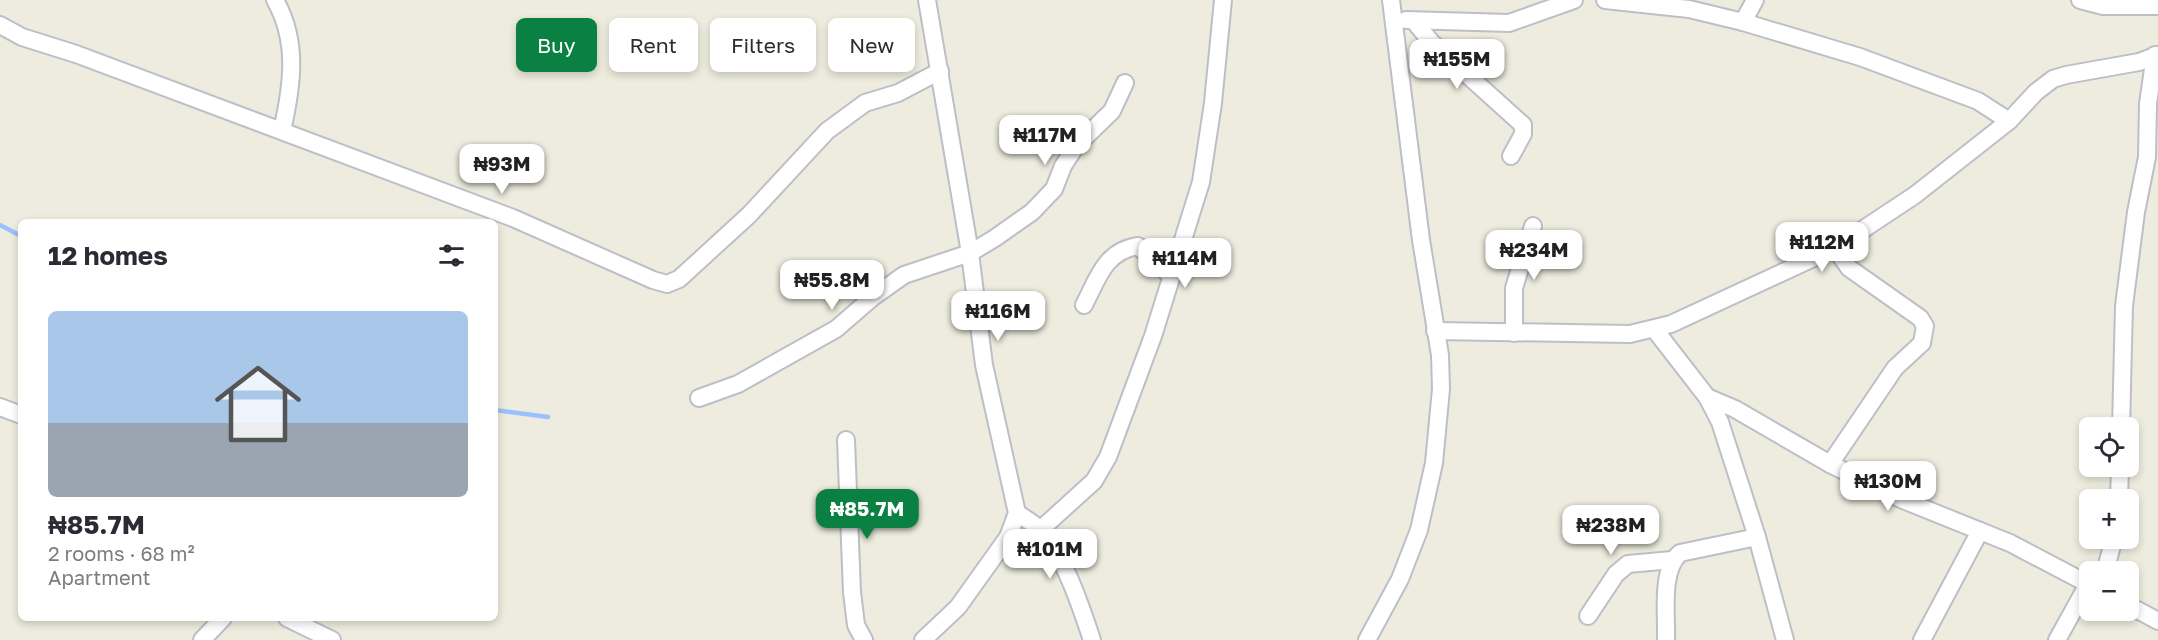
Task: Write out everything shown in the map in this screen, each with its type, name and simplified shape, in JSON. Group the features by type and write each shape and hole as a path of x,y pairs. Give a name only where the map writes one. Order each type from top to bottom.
{"street":[{"path":"276,0 289,28 291,64 290,94 282,131"},
{"path":"923,640 958,607 1008,537 1017,513 984,365 970,252 927,0"},
{"path":"1040,530 1094,481 1108,457 1153,336 1201,182 1213,103 1223,0"},
{"path":"1367,640 1400,579 1415,540 1434,463 1442,389 1440,355 1420,240 1391,0"},
{"path":"1394,20 1509,23 1574,0"},
{"path":"1605,0 1689,9 1743,22 1860,57 1978,101 2008,121"},
{"path":"1743,22 1755,0"},
{"path":"2080,0 2103,6 2158,6"},
{"path":"1414,21 1432,43 1523,125 1524,134 1511,156"},
{"path":"0,24 22,37 75,54 513,218 653,280 667,284 679,279 749,215 827,131 865,103 898,93 940,71"},
{"path":"1435,331 1630,334 1655,330 1835,248 1915,195 2008,121 2036,92 2053,79 2139,62 2157,55"},
{"path":"2121,417 2124,306 2136,212 2147,157 2148,104 2157,55"},
{"path":"699,398 738,384 836,329 873,297 904,275 970,252 1032,212 1054,189 1063,166 1076,146 1112,111 1125,82"},
{"path":"1514,333 1514,288 1533,226"},
{"path":"1084,305 1108,260 1122,248 1138,246 1171,276"},
{"path":"1830,464 1895,368 1922,343 1925,335 1925,326 1920,318 1849,268 1835,248"},
{"path":"1655,330 1707,397 1720,422 1757,537 1785,640"},
{"path":"1707,397 1735,409 1830,464 1903,500 2010,543 2079,579"},
{"path":"0,407 18,414"},
{"path":"846,441 852,592 856,625 864,640"},
{"path":"1017,513 1040,530 1076,591 1092,640"},
{"path":"1922,640 1980,531"},
{"path":"1666,640 1668,571 1672,560 1680,553 1757,537"},
{"path":"1588,616 1616,574 1628,564 1672,560"},
{"path":"2057,640 2079,602"},
{"path":"2139,611 2158,621"},
{"path":"202,640 220,621"},
{"path":"309,623 332,640"}],"waterway":[{"path":"0,225 18,234"},
{"path":"498,410 548,417"}]}
